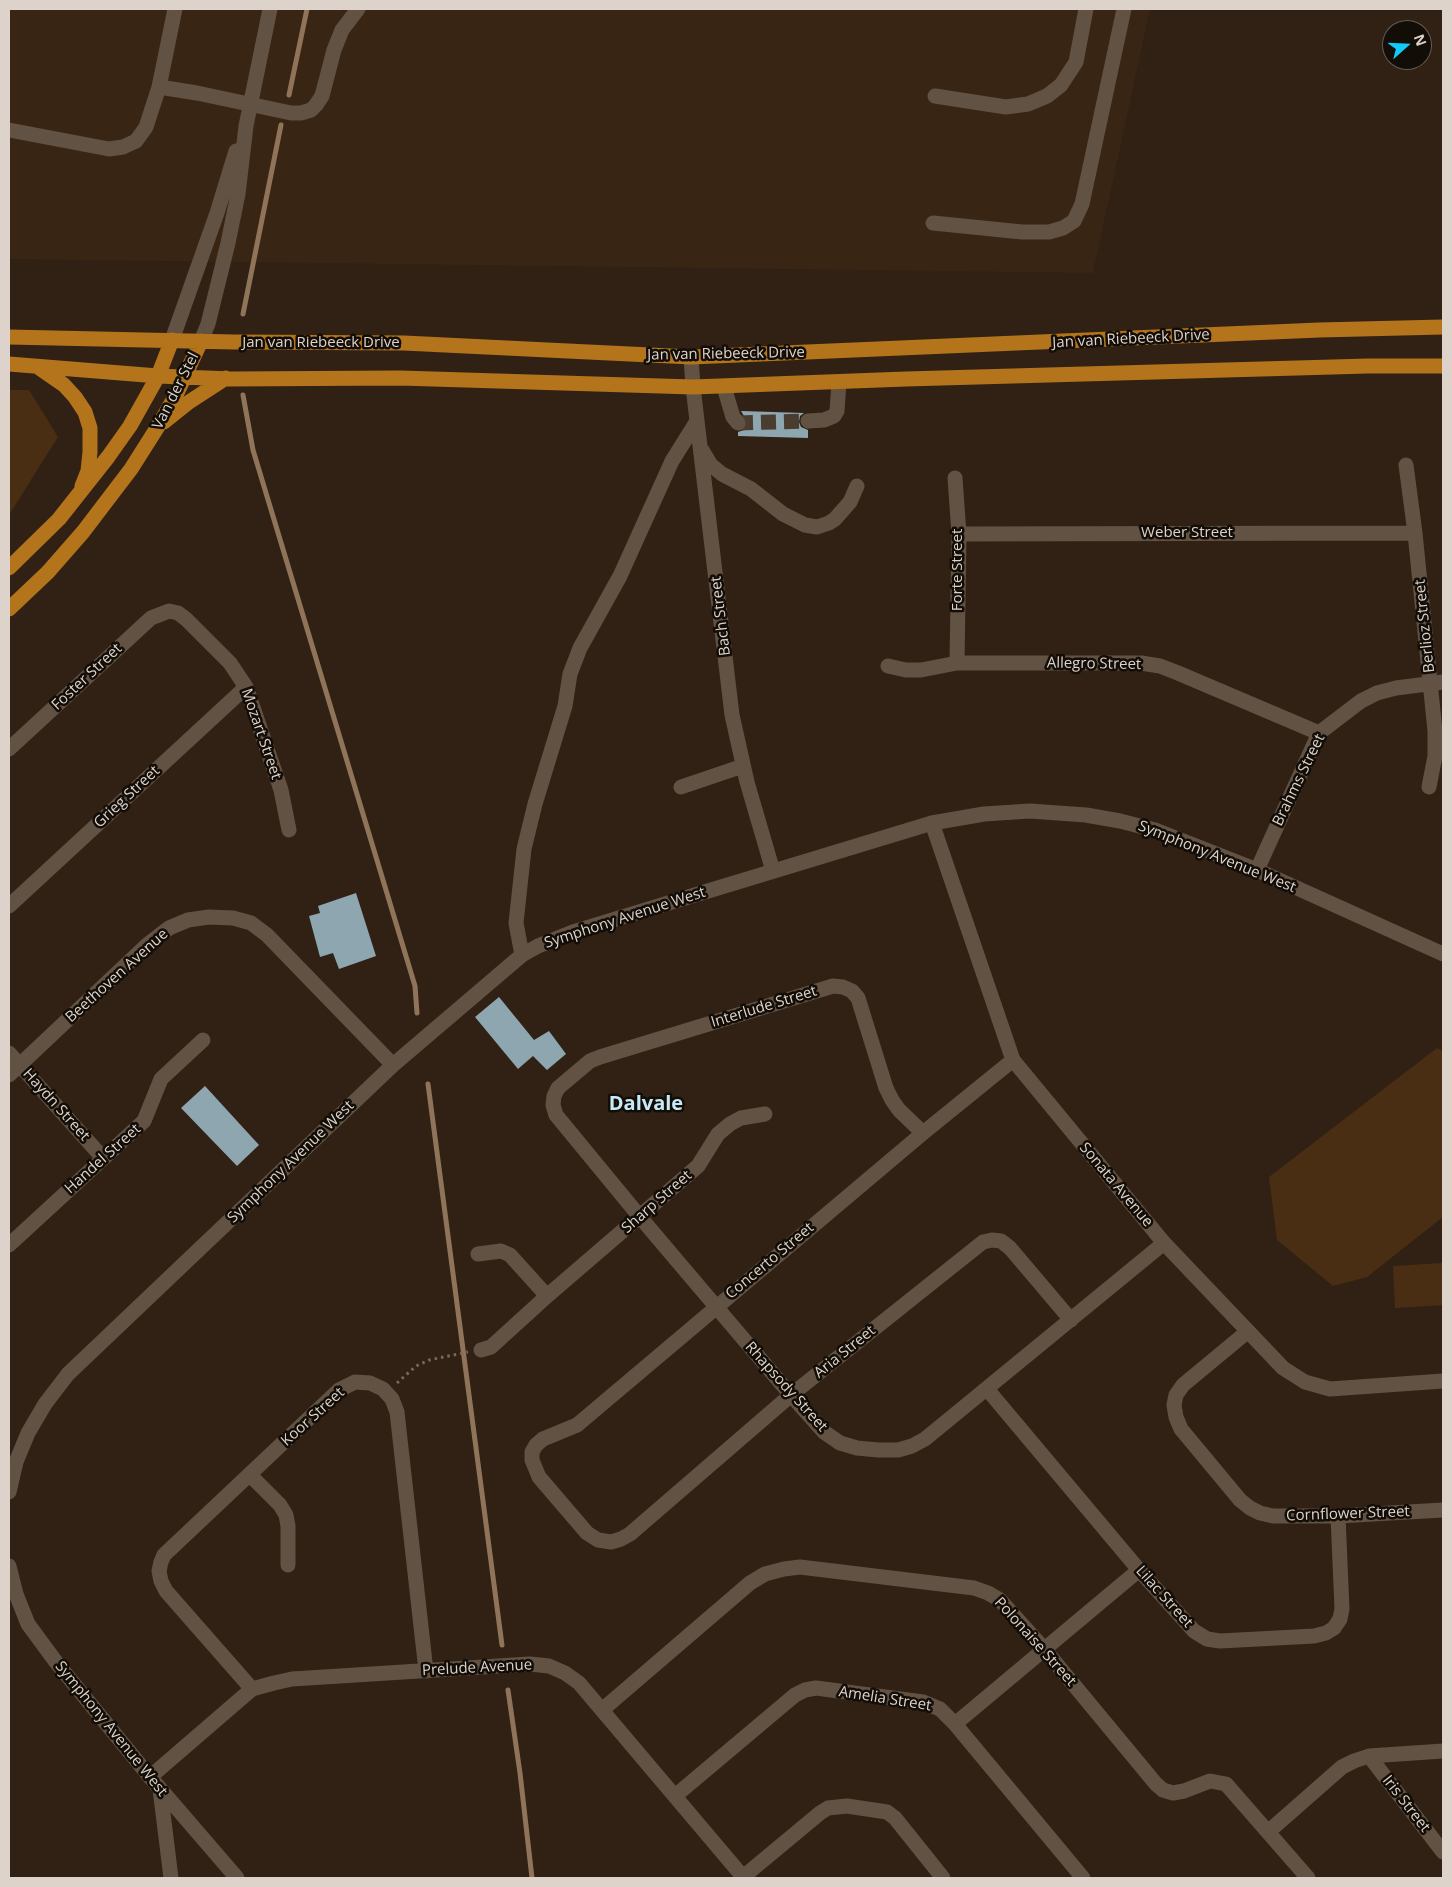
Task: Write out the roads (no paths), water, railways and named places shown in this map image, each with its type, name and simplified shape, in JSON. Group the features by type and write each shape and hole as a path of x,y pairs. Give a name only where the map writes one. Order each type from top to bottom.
{"main road":[{"name":"Jan van Riebeeck Drive","path":"9,337 404,343 691,357 1443,327"},
{"name":"Van der Stel","path":"9,568 28,552 80,495 130,426 158,376 172,340"},
{"name":"Van der Stel","path":"9,609 48,572 88,526 126,477 157,428 185,377 201,341"},
{"name":"Jan van Riebeeck Drive","path":"9,364 185,377 400,378 694,387 916,378 1443,366"},
{"path":"36,366 64,385 76,397 85,412 90,428 90,452 88,471 80,495"},
{"path":"157,428 189,402 226,378"}],"street":[{"path":"9,130 109,149 123,147 136,141 146,128 159,88 175,9"},
{"name":"Van der Stel","path":"201,341 208,324 228,243 238,194 246,126 270,9"},
{"path":"159,88 291,112 302,113 311,110 322,96 334,50 342,30 358,9"},
{"path":"934,96 1006,106 1028,104 1048,96 1061,85 1076,62 1086,9"},
{"path":"933,223 1022,232 1049,232 1063,228 1074,221 1082,204 1124,9"},
{"name":"Van der Stel","path":"172,340 218,213 237,146 246,126"},
{"name":"Bach Street","path":"691,357 732,715 743,766 773,871"},
{"path":"808,421 824,420 834,416 837,411 838,382"},
{"path":"724,387 733,417 738,423"},
{"path":"522,955 516,923 524,849 535,804 565,706 570,674 580,648 620,576 672,461 697,421"},
{"path":"701,448 711,464 722,474 751,490 783,514 805,526 817,527 835,519 850,502 857,486"},
{"name":"Berlioz Street","path":"1406,465 1437,682 1435,756 1429,787"},
{"name":"Forte Street","path":"955,478 959,534 957,662"},
{"name":"Weber Street","path":"959,534 1415,533"},
{"name":"Mozart Street","path":"169,611 178,613 186,619 230,663 246,687 281,790 289,830"},
{"name":"Foster Street","path":"9,749 151,618 169,611"},
{"name":"Allegro Street","path":"888,666 906,670 921,670 957,662 1141,663 1160,666 1319,733"},
{"name":"Brahms Street","path":"1257,870 1319,733 1355,705 1377,693 1437,682"},
{"name":"Grieg Street","path":"9,906 246,687"},
{"path":"681,787 743,766"},
{"name":"Symphony Avenue West","path":"9,1492 16,1462 28,1433 45,1404 68,1374 393,1065 522,955 538,946 573,932 932,822 984,814 1030,811 1086,815 1120,820 1155,830 1257,870 1443,954"},
{"name":"Sonata Avenue","path":"932,822 1013,1060 1164,1243 1283,1368 1304,1382 1330,1388 1443,1381"},
{"name":"Beethoven Avenue","path":"9,1075 147,945 169,928 188,920 209,917 233,918 251,923 267,935 393,1065"},
{"name":"Interlude Street","path":"556,1116 553,1105 554,1096 558,1088 590,1061 833,986 843,986 852,991 858,998 886,1088 892,1100 922,1133"},
{"name":"Handel Street","path":"9,1245 144,1121 161,1080 202,1040"},
{"name":"Haydn Street","path":"9,1053 103,1158"},
{"name":"Concerto Street","path":"532,1460 532,1452 543,1439 577,1425 922,1133 1013,1060"},
{"name":"Sharp Street","path":"481,1350 491,1347 547,1296 698,1166 718,1134 741,1118 765,1114"},
{"name":"Rhapsody Street","path":"556,1116 715,1307 824,1432 840,1442 857,1448 898,1450 912,1446 925,1439 1164,1243"},
{"name":"Aria Street","path":"532,1460 539,1477 587,1533 598,1540 611,1542 630,1534 791,1395 983,1242 1001,1241 1010,1248 1071,1320"},
{"path":"478,1254 501,1251 510,1255 547,1296"},
{"name":"Cornflower Street","path":"1247,1332 1183,1385 1176,1395 1174,1405 1181,1429 1240,1500 1260,1513 1273,1516 1338,1516 1443,1510"},
{"name":"Koor Street","path":"252,1689 166,1591 160,1581 159,1571 164,1555 339,1390 354,1382 370,1382 383,1389 397,1412 426,1671"},
{"name":"Lilac Street","path":"987,1389 1139,1570 1194,1631 1207,1639 1229,1640 1314,1636 1326,1633 1334,1628 1340,1619 1342,1609 1338,1516"},
{"path":"250,1475 280,1506 286,1515 288,1526 288,1566"},
{"name":"Symphony Avenue West","path":"9,1566 16,1594 28,1624 56,1662 150,1777 237,1878"},
{"name":"Polonaise Street","path":"602,1710 750,1583 765,1574 784,1568 800,1567 974,1588 1000,1600 1045,1650 1156,1784 1172,1793 1184,1791 1210,1781 1226,1784 1308,1878"},
{"path":"955,1724 1139,1570"},
{"name":"Prelude Avenue","path":"150,1777 252,1689 292,1679 530,1664 549,1666 565,1673 579,1683 743,1878"},
{"name":"Amelia Street","path":"675,1796 795,1695 805,1690 816,1688 924,1702 940,1709 955,1724 1083,1878"},
{"path":"1268,1832 1342,1768 1354,1760 1369,1756 1443,1751"},
{"name":"Iris Street","path":"1369,1756 1443,1852"},
{"path":"160,1789 171,1878"},
{"path":"743,1878 820,1813 828,1808 848,1806 887,1812 895,1818 943,1878"}],"waterway":[{"path":"289,95 307,9"},
{"path":"243,314 281,125"},
{"path":"243,395 253,450 415,986 417,1013"},
{"path":"428,1084 502,1645"},
{"path":"508,1690 532,1878"}],"tunnel":[{"path":"738,423 808,421"}],"district":[{"name":"Dalvale","path":"646,1104"}]}
